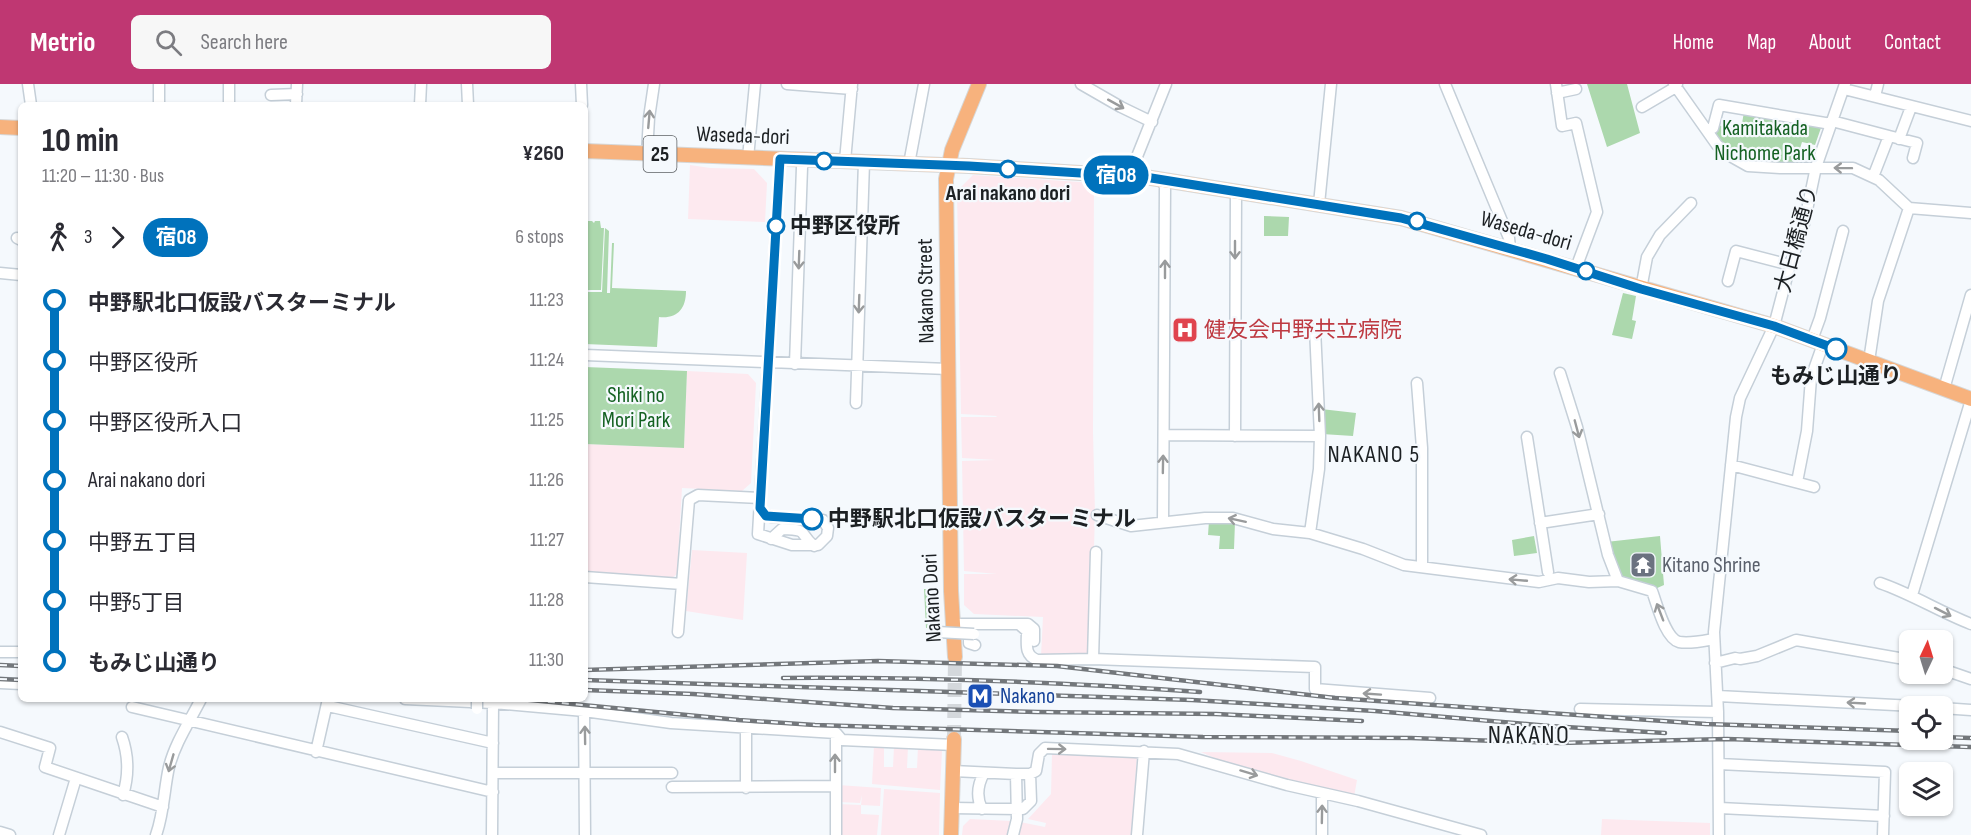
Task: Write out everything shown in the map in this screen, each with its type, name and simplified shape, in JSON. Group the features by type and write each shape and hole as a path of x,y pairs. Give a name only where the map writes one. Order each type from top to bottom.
{"main road":[{"name":"Nakano Street","path":"953,624 950,551 946,188 948,165 979,84"},
{"path":"0,127 18,128"},
{"name":"Waseda-dori","path":"588,151 864,162"},
{"name":"25","path":"864,162 1132,176"},
{"name":"Waseda-dori","path":"1132,176 1415,221 1641,289 1774,326 1971,400"},
{"name":"Nakano Dori","path":"953,624 955,657"},
{"path":"951,835 954,742"}],"street":[{"path":"28,84 31,102"},
{"path":"159,84 159,102"},
{"path":"229,84 229,102"},
{"path":"420,102 421,84"},
{"path":"467,84 468,102"},
{"path":"581,84 582,102"},
{"path":"647,153 654,84"},
{"path":"748,158 755,84"},
{"path":"787,84 852,86 845,162"},
{"path":"1081,84 1152,122"},
{"path":"1132,176 1134,164 1166,84"},
{"path":"1319,204 1330,84"},
{"path":"1458,84 1446,87 1509,238 1510,248"},
{"path":"1875,96 1878,84"},
{"path":"909,164 924,85"},
{"path":"1642,107 1676,85 1711,132 1717,145 1748,166 1853,168 1873,177 1909,208 1971,213"},
{"path":"1844,86 1971,121"},
{"name":"大日橋通り","path":"1719,835 1718,696 1714,639 1740,398 1774,326 1790,265 1804,224 1815,167 1844,86"},
{"path":"1576,89 1556,88 1562,126 1576,123 1597,212 1576,268"},
{"path":"271,95 297,94"},
{"path":"1711,132 1719,105 1831,123 1917,143 1912,158"},
{"path":"1873,177 1911,106"},
{"path":"760,503 766,516 823,520 827,523 828,533 822,542 814,546 792,545 758,534 780,159"},
{"path":"795,364 802,167 805,160"},
{"path":"856,402 864,162"},
{"path":"1162,180 1165,187 1162,522"},
{"path":"1235,436 1236,192"},
{"path":"1641,289 1647,257 1665,227 1691,203"},
{"path":"1869,360 1878,301 1909,208"},
{"path":"1797,482 1807,431 1818,342 1843,231"},
{"path":"1728,281 1736,251 1790,265"},
{"path":"0,273 18,275"},
{"path":"1944,389 1971,295"},
{"path":"1310,533 1319,469 1320,436 1315,329"},
{"path":"588,355 948,369"},
{"path":"1560,373 1577,427 1608,555 1618,581"},
{"path":"1417,383 1422,448 1422,566"},
{"path":"1912,595 1971,400"},
{"path":"1164,435 1320,436"},
{"path":"1527,437 1548,572"},
{"path":"1731,465 1814,487"},
{"path":"678,632 687,507 691,497 701,495 760,503"},
{"path":"1540,523 1599,514"},
{"path":"1096,515 1126,525 1205,518 1233,518 1273,529 1310,533 1363,549 1404,565 1539,582 1558,578 1589,582 1618,581 1652,591 1668,633 1674,640 1679,642 1714,639"},
{"path":"1093,659 1096,552"},
{"path":"588,577 682,584"},
{"path":"1880,583 1912,595 1952,617 1971,624"},
{"path":"953,624 1020,625 1028,632 1028,654 1034,659 1315,662 1315,689 1430,698"},
{"path":"929,634 937,632 972,639"},
{"path":"1715,663 1757,656 1796,640 1899,658"},
{"path":"0,651 18,652"},
{"path":"1953,673 1971,679"},
{"path":"0,683 18,684"},
{"path":"1718,696 1899,705"},
{"path":"156,835 161,821 169,767 179,741 199,702"},
{"path":"470,702 584,711 671,723 836,733 842,740 954,742"},
{"path":"316,752 328,703 493,742"},
{"path":"492,703 492,835"},
{"path":"132,707 493,792"},
{"path":"1580,709 1718,712"},
{"path":"1953,709 1971,710"},
{"path":"584,711 585,835"},
{"path":"746,788 747,728"},
{"path":"0,732 50,748 45,767 163,807"},
{"path":"836,733 836,835"},
{"path":"122,738 128,767 123,795"},
{"path":"953,771 1030,774 1036,771 1039,754 1045,748 1173,753 1198,758 1455,831 1481,835"},
{"path":"1137,835 1144,751"},
{"path":"1719,765 1885,772 1883,835"},
{"path":"493,773 672,773"},
{"path":"982,809 978,801 979,782 984,773"},
{"path":"1013,835 1017,811 1017,774"},
{"path":"952,808 1017,811 1023,809 1031,801 1030,774"},
{"path":"59,835 76,778"},
{"path":"672,788 835,786"},
{"path":"1322,794 1322,835"},
{"path":"1720,808 1884,816"},
{"path":"0,832 10,835"}],"shaded area":[{"path":"690,165 754,169 767,183 765,222 688,219"},
{"path":"973,175 1094,183 1095,513 1091,655 1041,656 1043,617 974,614 964,605 964,574 997,574 964,571 962,461 996,460 962,458 961,417 997,416 961,414 957,191"},
{"path":"687,371 748,374 756,383 751,483 742,491 682,488 677,574 672,578 588,571 588,444 684,448"},
{"path":"692,550 747,553 743,620 686,611"},
{"path":"874,746 884,746 884,767 893,767 894,747 908,747 907,768 917,768 918,747 940,748 942,751 940,790 872,784"},
{"path":"1059,751 1133,753 1137,757 1131,835 1017,835 1020,822 1045,827 1046,823 1028,819 1051,794 1052,754"},
{"path":"1201,752 1272,753 1301,761 1357,780 1354,797 1226,763"},
{"path":"838,785 881,788 880,806 861,805 862,795 860,803 839,802"},
{"path":"884,789 940,793 939,835 881,835"},
{"path":"838,804 861,805 861,814 879,815 877,835 838,835"},
{"path":"970,819 1012,821 1009,835 962,835 963,826"},
{"path":"1602,819 1710,823 1710,835 1601,835"}],"green space":[{"path":"1587,84 1627,84 1640,133 1607,147"},
{"name":"Kamitakada Nichome Park","path":"1744,112 1822,125 1815,145 1802,142 1795,165 1749,164 1713,135 1716,125 1741,129"},
{"path":"1264,216 1289,217 1288,236 1264,236"},
{"path":"588,221 594,223 600,221 601,228 604,228 601,290 588,290"},
{"name":"Shiki no Mori Park","path":"605,228 609,231 607,293 610,293 612,243 614,243 612,288 686,291 686,297 679,312 671,316 659,317 657,347 588,344 588,292 602,292"},
{"path":"1623,293 1636,296 1632,320 1636,321 1632,339 1612,335"},
{"name":"Shiki no Mori Park","path":"588,367 687,371 684,448 588,444"},
{"path":"1321,409 1356,413 1353,436 1322,434"},
{"path":"1209,521 1235,522 1234,549 1219,549 1220,536 1208,535"},
{"path":"1534,536 1537,553 1514,556 1512,540"},
{"path":"1660,536 1664,585 1655,589 1618,580 1606,542"},
{"path":"924,589 930,589 935,595 937,628 926,628"}],"tunnel":[{"path":"954,739 955,657"}],"railway":[{"path":"588,670 878,661 1057,666 1335,698 1706,724 1899,731"},
{"path":"0,665 18,666"},
{"path":"783,678 992,681 1200,692"},
{"path":"0,679 18,680"},
{"path":"588,680 1192,700 1665,733"},
{"path":"588,690 693,694 893,708 1216,714 1362,721"},
{"path":"551,702 815,725 1203,737 1411,738 1559,743 1727,739 1971,747"},
{"path":"1953,737 1971,738"}],"bus line":[{"name":"宿08","path":"812,519 766,516 760,508 780,159 969,166 1145,177 1401,218 1774,326 1836,349"}],"place":[{"name":"Arai nakano dori","path":"1008,169"},
{"name":"中野区役所","path":"776,226"},
{"name":"健友会中野共立病院","path":"1185,330"},
{"name":"もみじ山通り","path":"1836,349"},
{"name":"中野駅北口仮設バスターミナル","path":"812,519"},
{"name":"Kitano Shrine","path":"1643,565"},
{"name":"Nakano","path":"980,696"}],"district":[{"name":"NAKANO 5","path":"1374,454"},
{"name":"NAKANO","path":"1529,735"}]}
